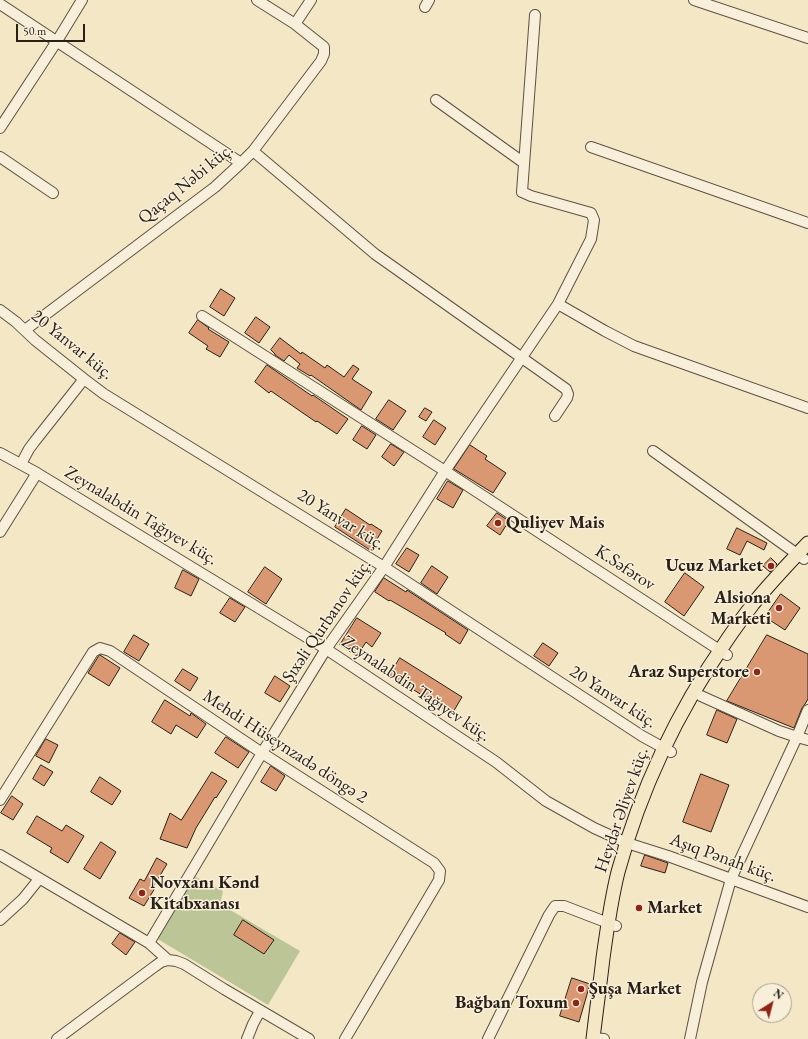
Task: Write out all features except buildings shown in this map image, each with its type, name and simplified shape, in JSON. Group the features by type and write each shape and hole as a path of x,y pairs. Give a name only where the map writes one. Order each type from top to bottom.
{"main road":[{"name":"Heydər Əliyev küç.","path":"599,1039 618,873 631,844 645,790 667,750 701,696 723,653 753,604 803,556 808,543"},
{"name":"Heydər Əliyev küç.","path":"667,750 692,694 723,653"}],"street":[{"path":"0,128 82,0"},
{"path":"257,0 295,24 311,0"},
{"path":"694,0 808,38"},
{"path":"0,4 241,163"},
{"path":"524,164 535,15"},
{"name":"Qaçaq Nəbi küç.","path":"25,330 215,186 253,151 321,61 324,54 324,47 295,24"},
{"path":"436,100 524,164"},
{"path":"591,147 808,223"},
{"path":"253,151 375,254 566,389 568,394 567,398 555,416"},
{"path":"0,157 53,193"},
{"name":"Şıxəli Qurbanov küç.","path":"149,943 326,649 384,567 445,471 558,304 591,239 594,220 591,213 531,196 522,192 524,164"},
{"path":"558,304 634,346 808,408"},
{"name":"20 Yanvar küç.","path":"0,310 84,379 134,413 384,567 642,736 667,750"},
{"name":"K.Səfərov","path":"202,316 445,471 723,653"},
{"path":"21,464 29,449 84,379"},
{"path":"653,451 803,556"},
{"name":"Zeynalabdin Tağıyev küç.","path":"0,453 37,472 326,649 496,762 546,801 594,828 631,844"},
{"path":"0,532 37,472"},
{"name":"Mehdi Hüseynzadə döngə 2","path":"0,800 93,652 100,648 110,651 262,754 434,863 440,871 440,880 345,1039"},
{"path":"701,696 759,723 808,740"},
{"path":"690,1039 702,982 731,879 808,710"},
{"name":"Aşıq Pənah küç.","path":"631,844 808,907"},
{"path":"0,856 149,943 168,960"},
{"path":"0,920 23,899 40,879"},
{"path":"488,1039 549,915 555,906 564,906 612,925"},
{"path":"57,1039 161,962 168,960 184,964 260,1011 309,1039"},
{"path":"247,1039 260,1011"}],"green space":[{"path":"194,876 223,891 220,904 300,951 268,1005 156,938"}],"place":[{"name":"Quliyev Mais","path":"498,523"},
{"name":"Ucuz Market","path":"771,566"},
{"name":"Alsiona Marketi","path":"779,608"},
{"name":"Araz Superstore","path":"757,672"},
{"name":"Novxanı Kənd Kitabxanası","path":"142,893"},
{"name":"Market","path":"639,908"},
{"name":"Şuşa Market","path":"581,989"},
{"name":"Bağban Toxum","path":"576,1003"}]}
